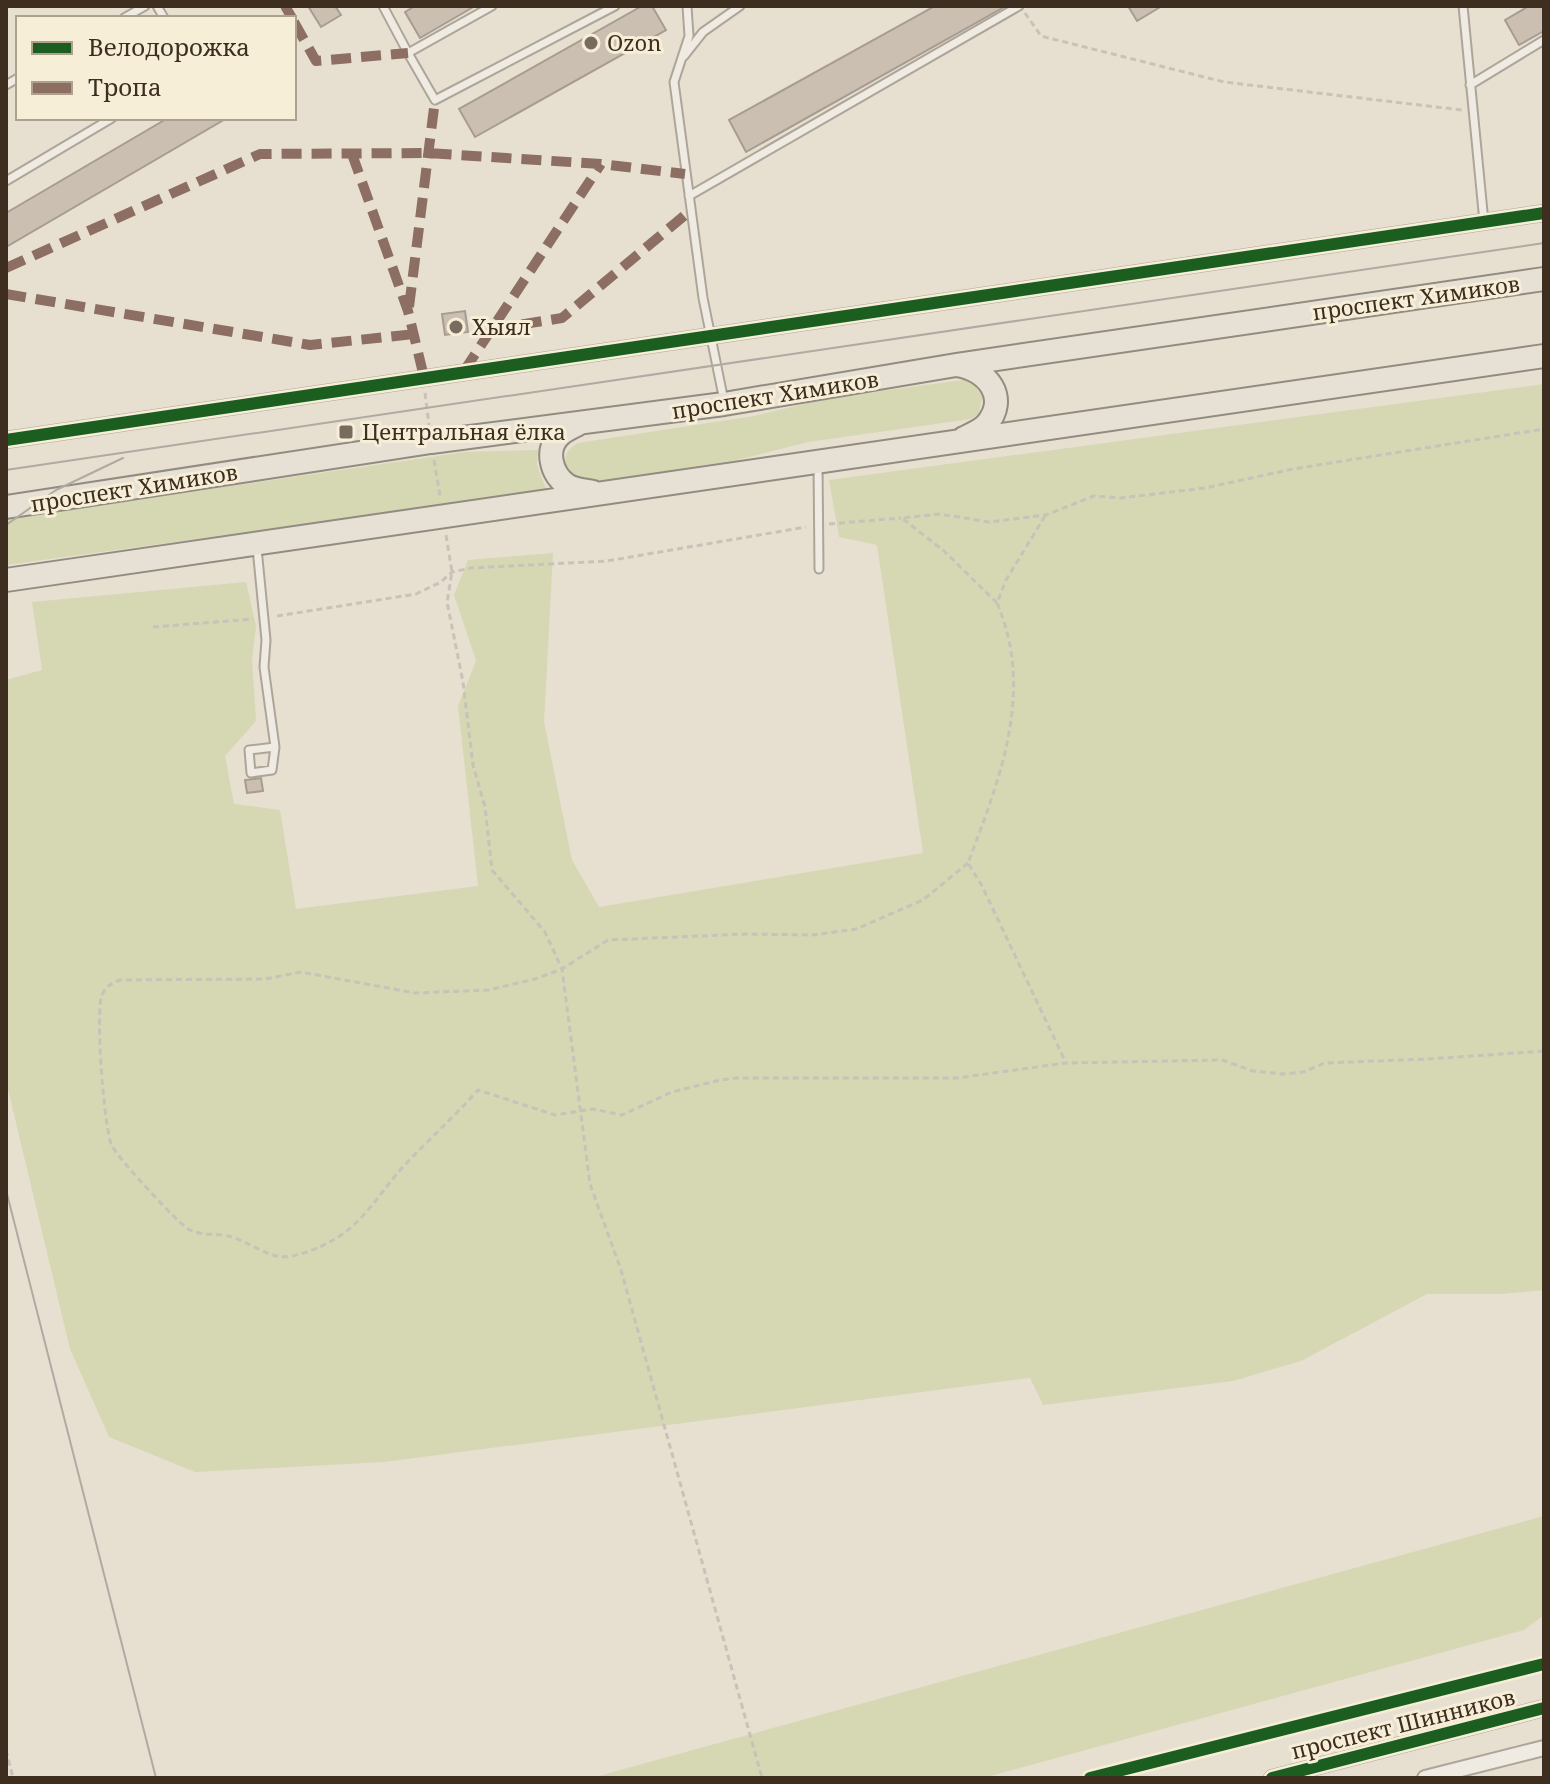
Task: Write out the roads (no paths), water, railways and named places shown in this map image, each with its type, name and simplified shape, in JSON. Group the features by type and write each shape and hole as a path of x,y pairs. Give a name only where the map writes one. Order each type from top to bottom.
{"main road":[{"name":"проспект Химиков","path":"6,507 431,442 724,404 956,365 1544,279"},
{"path":"6,580 257,546 1544,356"},
{"path":"956,365 975,369 986,378 993,389 995,403 988,422 959,441"},
{"path":"579,424 555,441 551,454 553,467 560,479 571,487 604,494"}],"street":[{"path":"6,440 1544,213"},
{"name":"проспект Шинников","path":"1272,1778 1544,1708"},
{"path":"1425,1778 1544,1748"}],"lane":[{"path":"128,16 145,6"},
{"path":"383,6 435,100 615,6"},
{"path":"408,53 492,6"},
{"path":"687,6 689,36 674,82 710,336 724,404"},
{"path":"681,61 703,32 740,6"},
{"path":"689,196 1020,6"},
{"path":"1463,6 1484,222"},
{"path":"1470,85 1544,40"},
{"path":"6,181 109,120"},
{"path":"818,462 819,569"},
{"path":"257,546 266,640 264,667 275,747 272,770 251,773 249,750 275,747"}],"tram line":[{"path":"6,470 1544,243"},
{"path":"6,525 56,490 123,458"},
{"path":"6,1190 156,1778"}],"place":[{"name":"Ozon","path":"591,43"},
{"name":"Хыял","path":"456,327"},
{"name":"Центральная ёлка","path":"346,432"}]}
